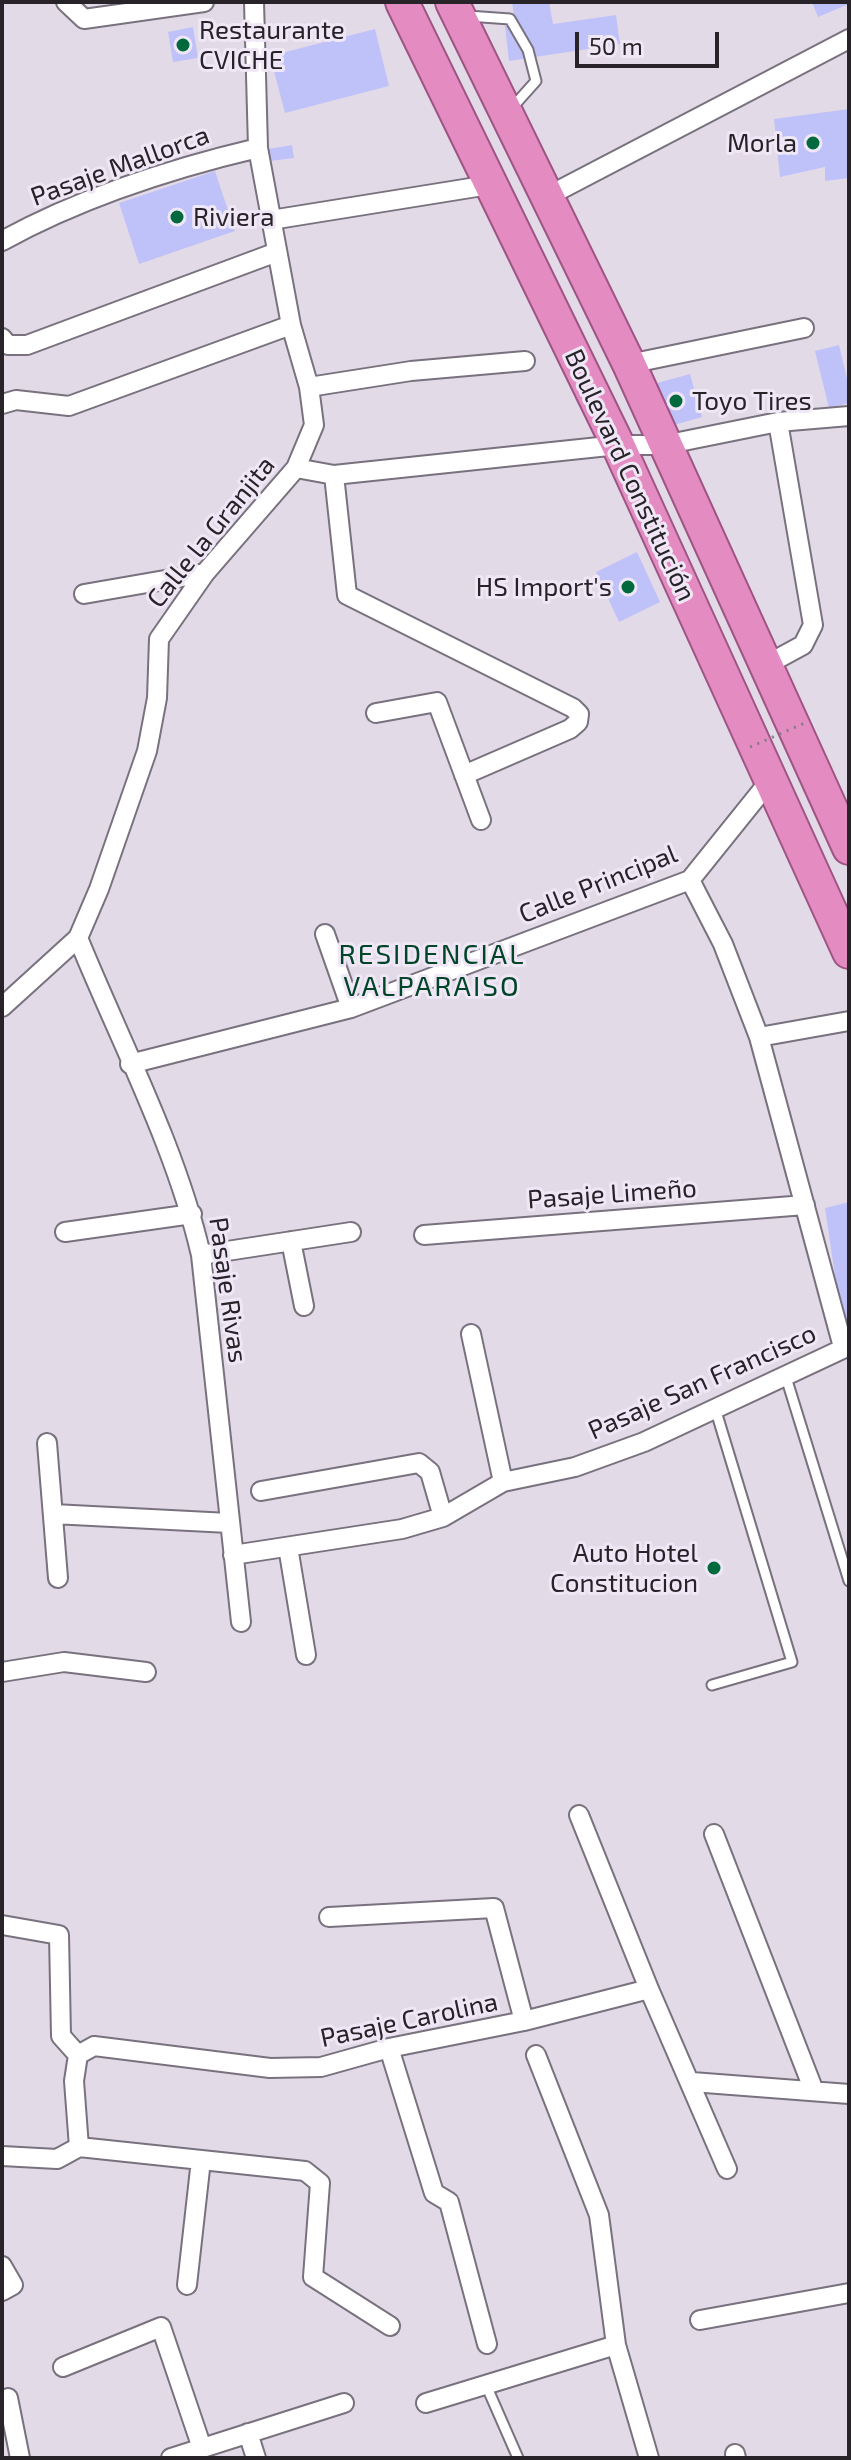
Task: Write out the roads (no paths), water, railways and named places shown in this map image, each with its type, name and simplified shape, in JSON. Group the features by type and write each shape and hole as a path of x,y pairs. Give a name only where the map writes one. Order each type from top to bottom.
{"highway":[{"name":"Boulevard Constitución","path":"401,3 618,445 849,952"},
{"name":"Boulevard Constitución","path":"455,8 550,195 768,664 849,848"}],"street":[{"path":"66,2 84,19 204,2"},
{"name":"Calle la Granjita","path":"2,1007 78,938 99,889 147,751 157,698 159,639 205,573 296,468 314,425 309,387 291,325 258,148 254,2"},
{"path":"550,195 849,39"},
{"name":"Pasaje Mallorca","path":"2,241 55,212 190,164 258,148"},
{"path":"271,220 489,185"},
{"path":"2,338 8,345 27,345 277,252"},
{"path":"2,404 16,400 69,406 291,325"},
{"path":"629,364 804,328"},
{"path":"309,387 411,371 525,361"},
{"path":"296,468 334,475 618,445 664,445 778,422 849,416"},
{"path":"768,664 803,645 813,625 778,422"},
{"path":"334,475 347,595 573,708 579,714 578,722 570,729 464,775"},
{"path":"84,594 205,573"},
{"path":"376,713 437,702 481,820"},
{"name":"Calle Principal","path":"130,1064 351,1008 690,880 772,778"},
{"path":"690,880 723,944 759,1037 846,1346"},
{"path":"325,934 351,1008"},
{"name":"Pasaje Rivas","path":"78,938 165,1140 192,1214 201,1255 241,1622"},
{"path":"759,1037 849,1021"},
{"name":"Pasaje Limeño","path":"424,1235 805,1205"},
{"path":"65,1232 192,1214"},
{"path":"201,1255 351,1232"},
{"path":"291,1241 304,1306"},
{"path":"471,1334 503,1482"},
{"name":"Pasaje San Francisco","path":"233,1555 402,1529 443,1517 503,1482 575,1467 644,1442 846,1346"},
{"path":"47,1443 58,1578"},
{"path":"261,1491 419,1463 430,1472 443,1517"},
{"path":"53,1514 229,1523"},
{"path":"288,1547 306,1655"},
{"path":"2,1672 64,1662 146,1672"},
{"path":"579,1815 649,1989 692,2082 727,2169"},
{"path":"714,1834 814,2091"},
{"path":"329,1917 494,1908 524,2021"},
{"path":"2,1925 59,1935 61,2036 78,2055 74,2081 79,2147"},
{"name":"Pasaje Carolina","path":"78,2055 94,2046 270,2068 321,2067 389,2048 524,2021 649,1989"},
{"path":"389,2048 434,2193 449,2202 487,2344"},
{"path":"536,2055 599,2215 616,2345 647,2457"},
{"path":"692,2082 849,2094"},
{"path":"2,2156 57,2159 79,2147 305,2171 320,2183 313,2277 390,2326"},
{"path":"187,2285 201,2160"},
{"path":"2,2266 7,2288"},
{"path":"700,2320 849,2295"},
{"path":"63,2367 161,2327 202,2448"},
{"path":"426,2403 616,2345"},
{"path":"8,2398 20,2458"},
{"path":"171,2458 344,2403"},
{"path":"248,2433 256,2458"}],"lane":[{"path":"455,8 510,19 528,50 536,81 508,112"},
{"path":"785,1374 849,1581"},
{"path":"712,1685 792,1662 715,1407"},
{"path":"486,2385 518,2458"}],"place":[{"name":"Restaurante CVICHE","path":"183,45"},
{"name":"Morla","path":"813,143"},
{"name":"Riviera","path":"177,217"},
{"name":"Toyo Tires","path":"676,401"},
{"name":"HS Import's","path":"628,587"},
{"name":"Auto Hotel Constitucion","path":"714,1568"}],"district":[{"name":"RESIDENCIAL VALPARAISO","path":"432,971"}]}
